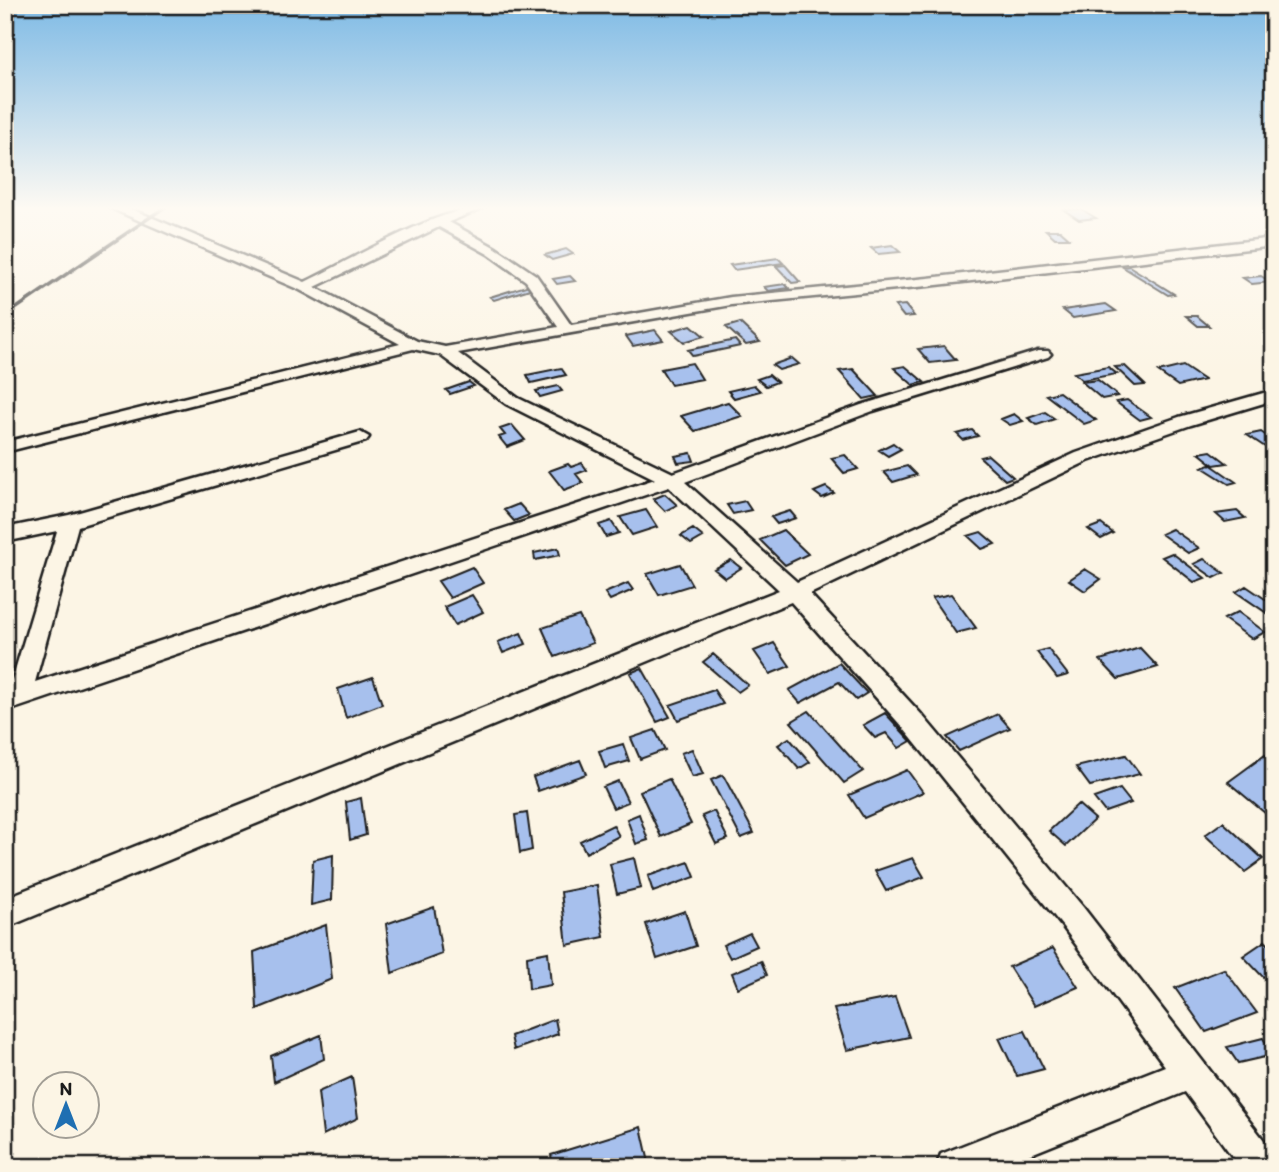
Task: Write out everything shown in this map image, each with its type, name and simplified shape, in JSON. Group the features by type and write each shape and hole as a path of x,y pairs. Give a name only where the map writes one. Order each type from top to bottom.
{"street":[{"path":"247,262 305,287 413,345 446,351 731,301 1104,262"},
{"path":"305,287 357,262"},
{"path":"507,262 531,278 567,330"},
{"path":"5,446 413,345"},
{"path":"446,351 512,401 672,480 796,592 922,732 1073,917 1262,1167"},
{"path":"12,700 672,480 867,408 1043,354"},
{"path":"5,913 796,592 1082,457 1185,421 1274,395"},
{"path":"5,535 69,523 360,436"},
{"path":"12,700 69,523"},
{"path":"954,1167 1191,1073"}],"building":[{"path":"753,262 783,263 734,270 730,265"},
{"path":"785,265 800,282 792,283 776,266"},
{"path":"1129,266 1174,294 1168,295 1123,267"},
{"path":"570,276 575,281 557,284 553,279"},
{"path":"1261,276 1271,282 1252,284 1243,278"},
{"path":"785,284 789,288 768,291 764,287"},
{"path":"529,285 533,288 494,300 490,297"},
{"path":"1106,304 1116,311 1073,318 1063,310"},
{"path":"905,305 914,316 904,317 895,306"},
{"path":"1186,316 1197,316 1209,326 1198,326"},
{"path":"740,323 760,342 746,345 726,327"},
{"path":"691,325 704,336 684,342 671,331"},
{"path":"655,330 663,340 633,346 626,336"},
{"path":"735,340 740,346 693,356 688,350"},
{"path":"944,346 956,360 930,363 918,349"},
{"path":"792,358 799,364 779,370 772,365"},
{"path":"692,363 702,379 671,385 661,369"},
{"path":"905,366 924,382 913,385 894,368"},
{"path":"1125,366 1145,385 1135,386 1115,367"},
{"path":"1183,366 1204,380 1178,386 1158,372"},
{"path":"1108,367 1117,374 1082,380 1074,373"},
{"path":"561,368 566,375 531,383 527,375"},
{"path":"853,369 878,396 864,399 839,371"},
{"path":"769,375 777,382 766,386 757,379"},
{"path":"1098,380 1118,396 1102,399 1082,382"},
{"path":"469,382 474,386 450,394 446,390"},
{"path":"754,385 760,391 734,398 728,391"},
{"path":"558,386 562,391 540,397 536,391"},
{"path":"1059,392 1096,420 1084,424 1046,395"},
{"path":"1127,400 1151,417 1140,420 1116,402"},
{"path":"728,402 742,416 695,431 681,416"},
{"path":"1045,412 1055,419 1037,425 1028,418"},
{"path":"1014,414 1023,421 1010,425 1001,419"},
{"path":"512,425 525,440 507,447 499,437 505,435 500,429"},
{"path":"972,430 978,436 963,440 957,434"},
{"path":"1261,432 1274,441 1274,453 1247,435"},
{"path":"893,443 901,449 888,456 879,450"},
{"path":"1211,451 1227,463 1214,465 1199,453"},
{"path":"691,453 694,461 678,463 675,456"},
{"path":"845,455 858,469 844,473 831,458"},
{"path":"988,455 1013,477 1005,480 980,457"},
{"path":"582,463 587,470 576,474 583,483 564,490 549,471 568,464 571,467"},
{"path":"1210,464 1236,482 1229,484 1202,467"},
{"path":"907,466 916,475 893,482 884,472"},
{"path":"826,487 834,493 822,498 814,492"},
{"path":"665,494 677,505 665,511 653,499"},
{"path":"745,501 751,510 733,514 727,505"},
{"path":"519,504 529,515 514,521 504,510"},
{"path":"646,510 657,527 632,535 620,517"},
{"path":"790,511 796,518 777,524 771,517"},
{"path":"1237,511 1245,518 1225,522 1216,514"},
{"path":"611,521 619,533 606,537 599,525"},
{"path":"1101,524 1113,533 1101,539 1088,529"},
{"path":"693,529 703,537 691,544 681,536"},
{"path":"1172,529 1199,548 1188,553 1161,534"},
{"path":"783,530 808,554 785,565 760,540"},
{"path":"981,532 995,544 982,549 968,536"},
{"path":"558,548 560,555 535,560 534,553"},
{"path":"1172,553 1205,578 1194,582 1162,557"},
{"path":"1204,559 1224,573 1214,578 1194,564"},
{"path":"731,560 741,568 725,578 714,569"},
{"path":"680,564 692,585 659,595 647,574"},
{"path":"472,567 483,583 450,598 438,581"},
{"path":"1085,569 1101,579 1085,591 1069,580"},
{"path":"628,583 633,590 610,600 605,593"},
{"path":"1246,586 1274,605 1274,618 1236,592"},
{"path":"951,594 976,628 956,633 932,598"},
{"path":"472,595 483,612 455,625 444,607"},
{"path":"1238,612 1265,632 1252,639 1224,619"},
{"path":"579,616 593,643 555,657 542,628"},
{"path":"521,633 526,644 503,653 498,642"},
{"path":"774,643 790,666 770,674 754,651"},
{"path":"1140,648 1158,667 1118,679 1100,660"},
{"path":"1048,649 1068,675 1057,678 1037,652"},
{"path":"713,654 748,685 738,692 703,662"},
{"path":"839,663 867,693 856,700 839,682 800,703 789,690"},
{"path":"642,668 670,717 657,722 630,673"},
{"path":"373,677 382,704 346,718 338,689"},
{"path":"714,690 723,704 678,720 670,705"},
{"path":"809,711 863,771 844,783 791,722"},
{"path":"885,713 911,741 899,748 886,733 875,738 863,725"},
{"path":"998,714 1010,728 959,751 947,737"},
{"path":"655,730 665,750 640,759 631,738"},
{"path":"789,738 810,762 799,769 778,745"},
{"path":"623,744 629,761 605,768 599,751"},
{"path":"692,749 703,774 692,777 681,753"},
{"path":"1126,755 1140,774 1090,786 1076,767"},
{"path":"1265,755 1274,762 1272,819 1228,782"},
{"path":"580,760 586,774 538,791 533,777"},
{"path":"907,770 923,792 864,818 849,795"},
{"path":"723,775 754,833 741,838 711,780"},
{"path":"669,779 691,824 661,837 640,791"},
{"path":"618,781 628,802 613,808 603,787"},
{"path":"1120,789 1131,803 1105,812 1094,798"},
{"path":"361,798 366,835 350,840 346,802"},
{"path":"1078,804 1095,819 1066,846 1049,831"},
{"path":"714,811 728,839 716,844 702,816"},
{"path":"527,813 532,850 520,853 515,815"},
{"path":"639,814 648,840 636,844 627,819"},
{"path":"1223,822 1263,859 1245,872 1205,835"},
{"path":"613,825 619,836 586,853 580,841"},
{"path":"333,855 332,900 311,905 313,860"},
{"path":"634,858 641,888 617,894 610,864"},
{"path":"913,858 924,877 886,891 875,871"},
{"path":"689,862 695,877 653,892 648,876"},
{"path":"597,885 604,937 567,945 561,892"},
{"path":"434,907 442,954 392,973 386,924"},
{"path":"685,911 696,946 657,959 646,924"},
{"path":"326,925 332,979 257,1009 254,952"},
{"path":"750,933 757,946 730,958 723,945"},
{"path":"1265,941 1274,950 1274,970 1263,977 1243,956"},
{"path":"1053,948 1078,987 1034,1006 1009,967"},
{"path":"548,952 551,985 529,989 527,956"},
{"path":"761,961 767,975 738,988 732,973"},
{"path":"1224,969 1257,1013 1206,1032 1175,988"},
{"path":"895,997 909,1037 847,1050 834,1009"},
{"path":"555,1019 558,1034 514,1050 511,1036"},
{"path":"1025,1031 1044,1069 1017,1076 999,1038"},
{"path":"321,1035 324,1059 274,1082 271,1056"},
{"path":"1263,1038 1273,1055 1238,1063 1227,1047"},
{"path":"352,1077 358,1118 323,1135 318,1092"},
{"path":"641,1127 650,1167 553,1167 551,1155"}],"railway":[{"path":"5,316 85,262"}]}
